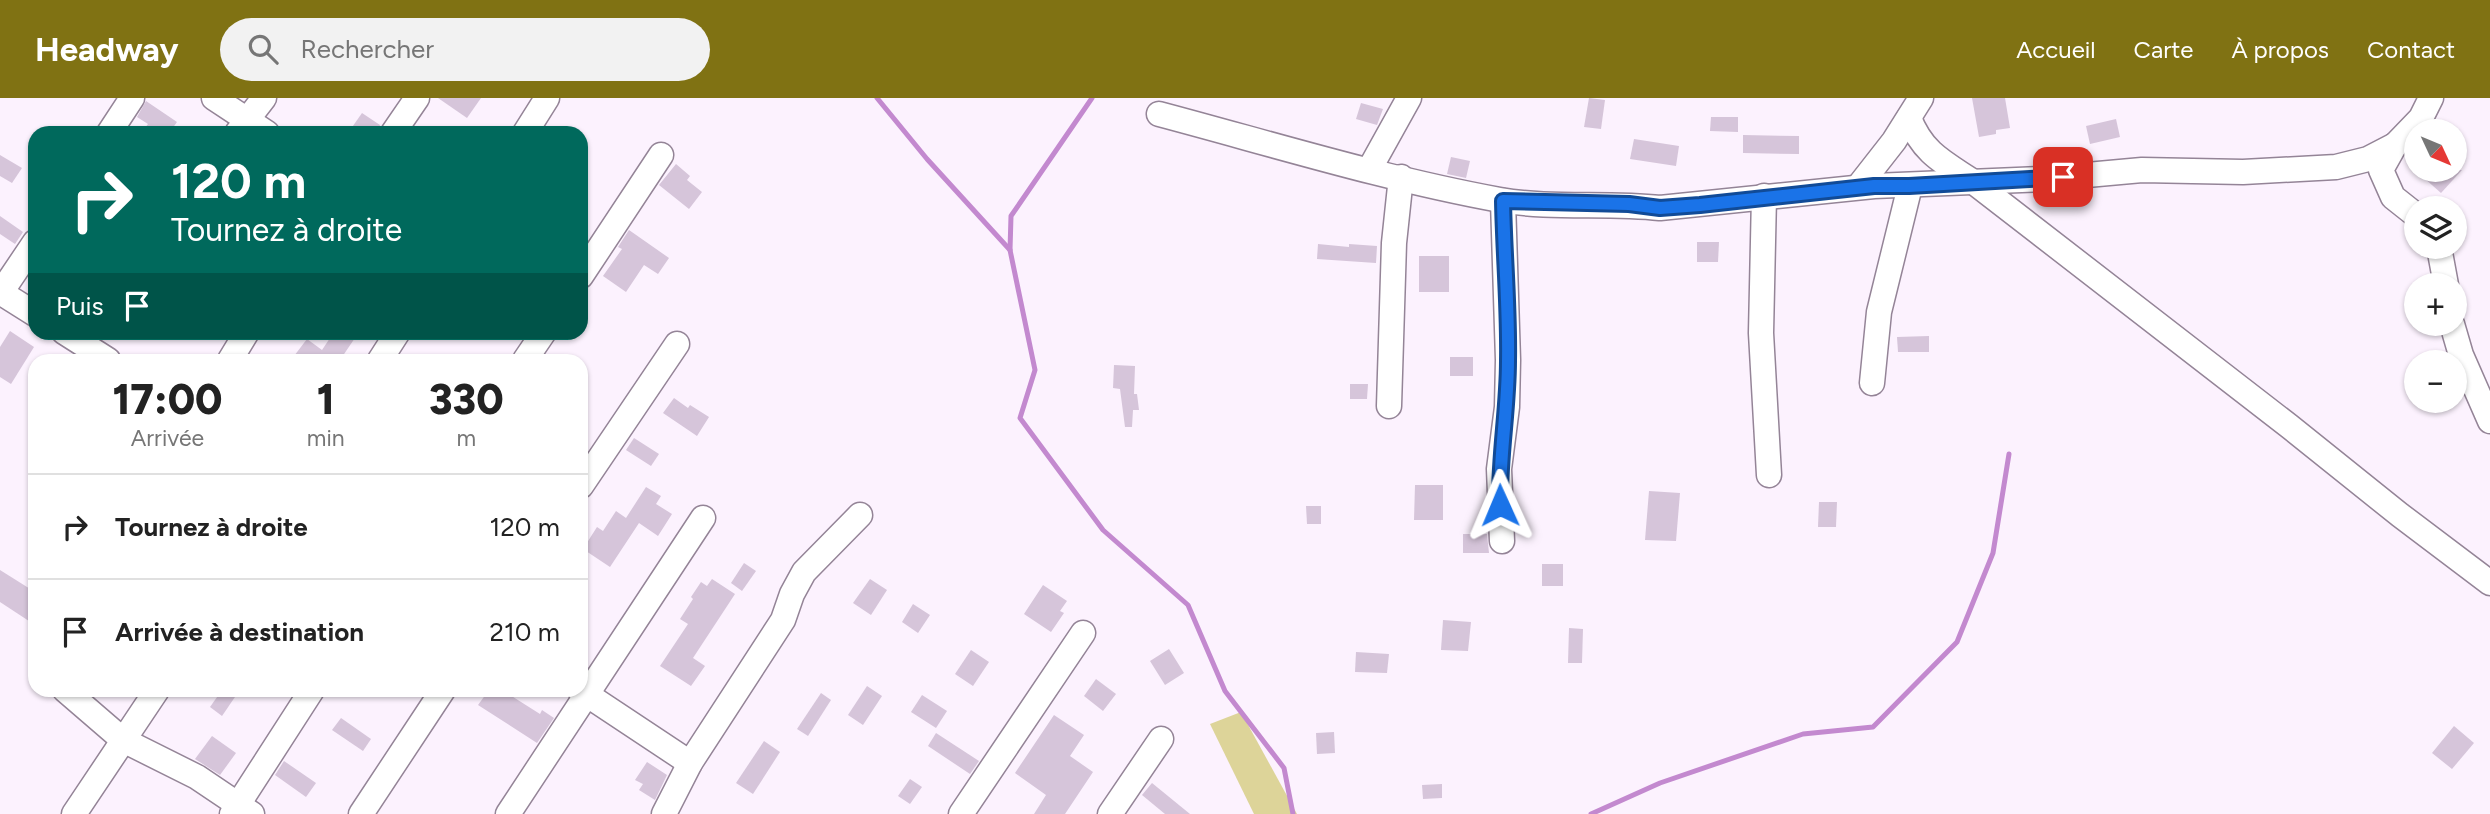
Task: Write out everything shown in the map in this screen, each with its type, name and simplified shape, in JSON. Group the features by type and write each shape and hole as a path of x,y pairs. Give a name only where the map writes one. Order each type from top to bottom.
{"street":[{"path":"114,126 132,98"},
{"path":"214,98 247,126"},
{"path":"251,126 264,98"},
{"path":"398,126 418,98"},
{"path":"529,126 547,98"},
{"path":"1369,170 1409,98"},
{"path":"2404,206 2393,197 2381,170 2395,145 2421,118 2431,98"},
{"path":"1915,108 1915,134 1925,148 1975,183 2490,583"},
{"path":"1858,187 1894,141 1915,108"},
{"path":"1159,114 1369,170 1503,201 1629,204 1660,208 1858,187 2043,180 2142,170 2243,172 2336,167 2368,159 2395,145"},
{"path":"588,265 660,155"},
{"path":"1389,406 1394,243 1401,177"},
{"path":"1872,383 1879,312 1909,186"},
{"path":"1764,196 1760,333 1769,475"},
{"path":"1502,541 1499,469 1507,407 1508,359 1503,201"},
{"path":"28,252 0,293 28,310"},
{"path":"2456,336 2490,421"},
{"path":"83,340 102,348"},
{"path":"588,476 677,344"},
{"path":"664,814 690,764 783,620 792,594 804,572 860,515"},
{"path":"588,685 703,518"},
{"path":"961,814 1083,633"},
{"path":"588,695 690,764"},
{"path":"73,697 123,740 197,777 241,810 308,697"},
{"path":"74,814 152,697"},
{"path":"361,814 438,697"},
{"path":"508,814 580,697"},
{"path":"1110,814 1161,739"}],"shaded area":[{"path":"1241,712 1297,814 1254,814 1210,724"}],"building":[{"path":"438,98 481,98 467,118"},
{"path":"1589,98 1605,100 1601,129 1584,127"},
{"path":"1972,98 2005,98 2010,128 1979,137"},
{"path":"146,101 177,122 174,126 146,126 148,124 137,117"},
{"path":"1361,103 1383,109 1377,125 1356,119"},
{"path":"362,113 380,125 380,126 353,126"},
{"path":"1711,117 1738,117 1738,132 1710,131"},
{"path":"2116,119 2120,137 2090,144 2086,126"},
{"path":"1743,135 1799,136 1799,154 1743,153"},
{"path":"1634,139 1679,146 1676,166 1630,159"},
{"path":"0,155 22,168 12,183 0,176"},
{"path":"1451,157 1470,161 1466,178 1447,174"},
{"path":"676,164 690,176 687,180 702,192 689,209 659,185"},
{"path":"2429,182 2451,182 2441,193"},
{"path":"0,216 23,232 15,244 0,234"},
{"path":"629,230 669,258 658,274 644,265 626,292 603,276 622,249 618,247"},
{"path":"1697,242 1719,242 1718,262 1697,262"},
{"path":"1318,244 1377,246 1376,263 1317,259"},
{"path":"1419,256 1449,256 1449,292 1419,292"},
{"path":"10,331 34,347 11,384 0,377 0,347"},
{"path":"1929,336 1929,352 1898,352 1897,337"},
{"path":"306,340 322,350 329,340 354,340 344,354 296,354"},
{"path":"1450,357 1473,357 1473,376 1450,376"},
{"path":"1114,365 1135,366 1134,394 1137,394 1139,410 1133,410 1132,427 1125,427 1120,389 1113,388"},
{"path":"1350,384 1368,384 1367,399 1350,399"},
{"path":"674,398 688,408 690,405 709,417 697,436 663,413"},
{"path":"634,438 659,454 651,466 626,450"},
{"path":"1415,485 1443,485 1443,520 1414,520"},
{"path":"646,487 661,496 656,504 672,514 658,536 639,523 610,567 588,552 588,541 597,527 603,531 616,511 626,518"},
{"path":"1649,491 1680,493 1676,541 1645,540"},
{"path":"1819,502 1837,502 1836,527 1818,527"},
{"path":"1306,506 1321,506 1321,524 1307,524"},
{"path":"1463,534 1487,534 1489,553 1463,553"},
{"path":"744,563 756,571 742,591 731,583"},
{"path":"1542,564 1563,564 1563,586 1542,586"},
{"path":"0,570 28,588 28,620 0,602"},
{"path":"712,579 735,594 693,658 705,666 691,686 660,666 688,624 680,619 693,599 691,597 701,582 707,586"},
{"path":"870,579 887,590 871,615 853,603"},
{"path":"1043,585 1067,601 1060,611 1064,613 1051,632 1024,614"},
{"path":"913,604 930,615 918,633 902,622"},
{"path":"1443,620 1471,622 1468,651 1441,650"},
{"path":"1569,628 1583,629 1582,663 1568,663"},
{"path":"1169,649 1184,673 1165,685 1150,661"},
{"path":"971,650 989,662 973,686 955,674"},
{"path":"1356,652 1389,654 1387,673 1355,672"},
{"path":"1096,679 1116,694 1103,711 1084,696"},
{"path":"867,686 882,696 863,725 848,715"},
{"path":"821,693 831,700 808,736 797,729"},
{"path":"922,695 947,711 936,728 911,712"},
{"path":"217,697 235,697 222,716 210,707"},
{"path":"484,697 513,697 540,714 542,710 554,718 537,743 478,705"},
{"path":"1054,715 1084,735 1070,756 1093,772 1065,814 1034,814 1046,795 1015,773"},
{"path":"341,718 371,739 363,751 332,730"},
{"path":"2454,726 2474,743 2452,769 2432,753"},
{"path":"1334,732 1335,753 1317,754 1316,733"},
{"path":"936,733 979,761 970,774 928,746"},
{"path":"212,736 236,753 220,775 195,759"},
{"path":"764,741 780,752 753,794 736,783"},
{"path":"284,761 316,783 306,797 275,775"},
{"path":"647,762 667,775 655,800 639,790 643,784 635,780"},
{"path":"910,779 922,787 910,804 898,796"},
{"path":"1152,783 1190,814 1165,814 1142,795"},
{"path":"1442,784 1442,798 1423,799 1422,785"}],"waterway":[{"path":"877,98 927,159 1010,250"},
{"path":"1092,98 1011,216 1010,250 1035,370 1020,418 1103,530 1188,605 1225,691 1284,768 1293,814"},
{"path":"1591,814 1660,783 1803,734 1873,727 1957,642 1993,553 2009,454"}],"route":[{"path":"1500,505 1499,469 1507,407 1508,359 1503,201 1629,204 1660,208 1874,186 2063,177"}]}
